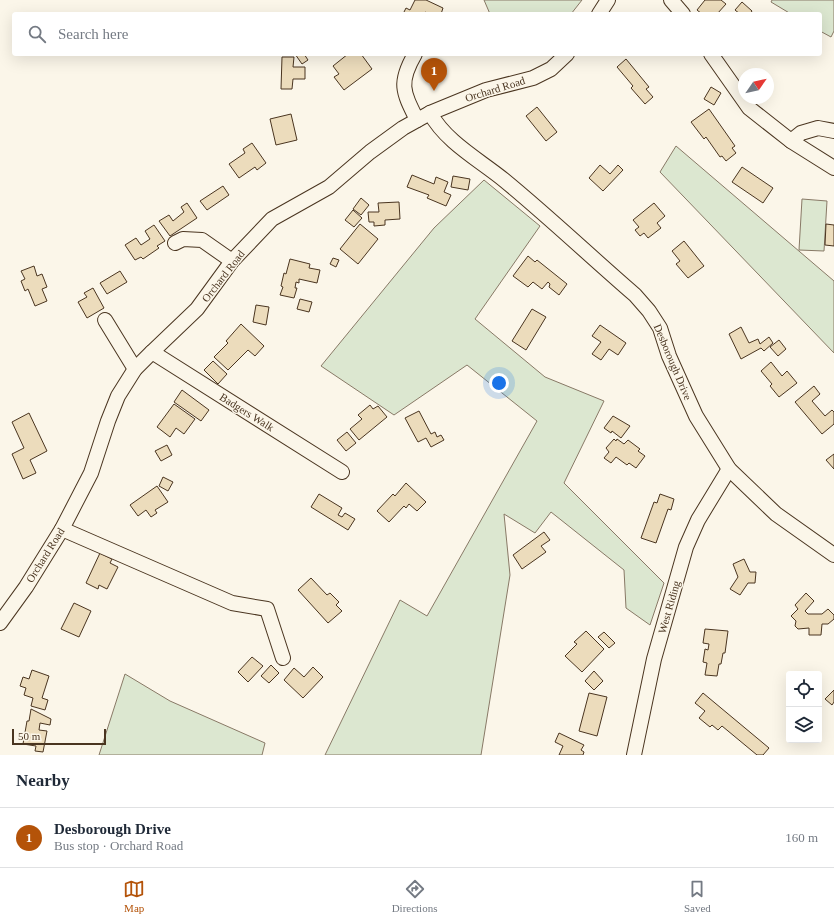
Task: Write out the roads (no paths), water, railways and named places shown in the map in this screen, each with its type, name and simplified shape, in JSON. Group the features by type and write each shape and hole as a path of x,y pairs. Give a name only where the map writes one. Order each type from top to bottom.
{"street":[{"path":"600,12 608,0"},
{"path":"671,0 681,12"},
{"path":"414,56 406,75 404,86 405,96 418,120"},
{"name":"Orchard Road","path":"0,623 26,587 62,529 91,473 108,420 118,396 135,369 198,309 232,261 272,219 329,187 370,152 403,128 430,113 486,90 533,78 551,69 565,56"},
{"path":"712,56 749,108 791,141 834,168"},
{"name":"Desborough Drive","path":"430,113 436,123 449,137 510,186 635,295 649,311 660,328 669,356 696,416 729,469 776,514 834,555"},
{"path":"791,141 801,133 818,128 834,131"},
{"path":"175,243 183,239 202,240 232,261"},
{"path":"104,320 135,369"},
{"name":"Badgers Walk","path":"152,352 342,472"},
{"name":"West Riding","path":"634,755 654,659 686,547 698,520 729,469"},
{"path":"62,529 232,603 267,609 283,658"}],"place":[{"name":"Desborough Drive","path":"434,91"}]}
